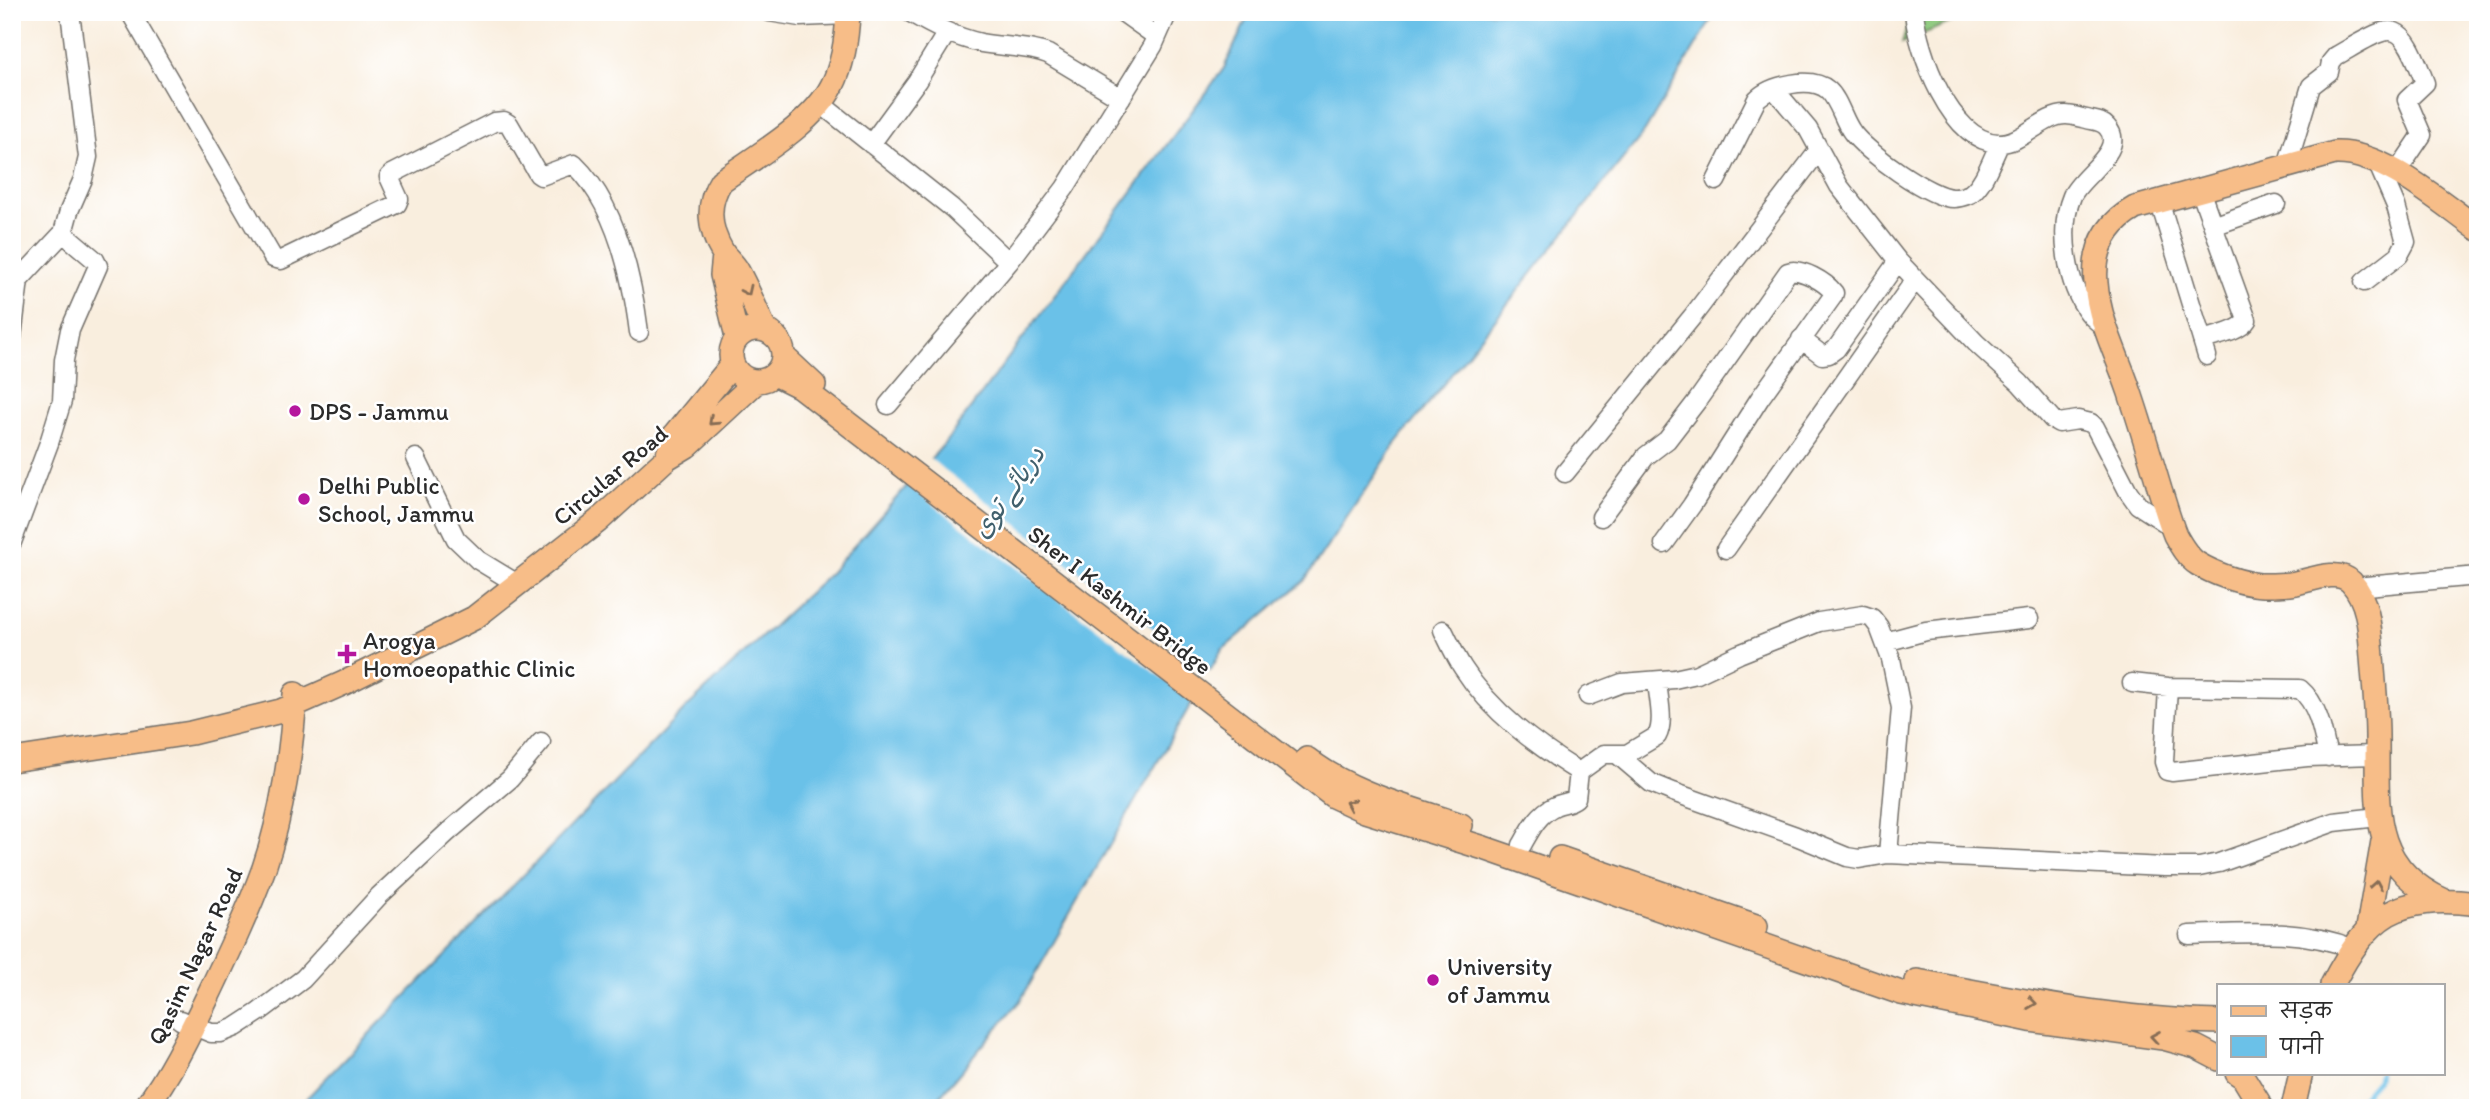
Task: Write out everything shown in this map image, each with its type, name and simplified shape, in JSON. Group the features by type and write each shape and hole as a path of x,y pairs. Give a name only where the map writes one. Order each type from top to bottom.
{"main road":[{"path":"765,330 737,270 724,255 711,223 713,194 722,181 802,122 821,104 841,63 851,13"},
{"path":"2443,900 2423,890 2403,872 2383,841 2378,817 2371,636 2364,607 2355,587 2349,579 2342,577 2323,577 2289,584 2254,584 2228,577 2198,564 2188,555 2172,527 2133,401 2105,328 2096,282 2102,241 2119,218 2135,208 2335,152 2359,155 2388,167 2478,229"},
{"path":"724,255 722,275 737,337"},
{"path":"755,328 771,332 780,342 772,370 747,379 738,374 733,365 731,351 737,337 755,328"},
{"path":"667,458 673,437 733,365"},
{"name":"Sher I Kashmir Bridge","path":"772,370 802,382 1313,773"},
{"name":"Circular Road","path":"12,760 191,733 255,719 466,608 492,602 519,584 626,498 667,458 687,446 772,370"},
{"name":"Qasim Nagar Road","path":"127,1108 187,1023 242,926 265,865 287,767 288,703"},
{"path":"1313,773 1898,977 2023,1002 2180,1021 2217,1022"},
{"path":"1313,773 1333,796 1365,811 1483,848 1902,993 2030,1020 2163,1038 2196,1047 2217,1058"},
{"path":"2321,984 2342,967 2368,928 2383,841"},
{"path":"2368,928 2400,908 2419,902 2443,900 2478,904"},
{"name":"Qasim Nagar Road","path":"145,1108 171,1070 187,1023"},
{"path":"2238,1074 2262,1108"},
{"path":"2293,1108 2301,1074"}],"street":[{"path":"12,337 19,280 63,233 83,179 88,157 71,12"},
{"path":"130,12 273,258 281,260 397,204 399,199 390,181 392,174 499,120 509,124 538,174 541,176 574,164 602,202 629,270 639,332"},
{"path":"769,12 800,17 851,13"},
{"path":"909,12 946,34 1048,54 1121,98"},
{"path":"1122,12 1157,37"},
{"path":"888,405 1009,262 1065,188 1157,37 1168,12"},
{"path":"1914,12 1924,58 1946,102 1970,133 1982,140 2000,144 2015,139 2057,116 2068,115 2103,123 2109,129 2112,136 2109,153 2072,195 2067,214 2065,245 2072,281 2088,313 2105,328"},
{"path":"2287,166 2311,86 2329,72 2331,62 2336,56 2382,31 2392,30 2404,37 2425,83 2407,100 2422,135 2388,167 2406,242 2399,256 2364,282"},
{"path":"871,144 917,81 946,34"},
{"path":"1716,181 1757,99 1774,89 1811,83 1827,90 1851,131 1870,151 1923,186 1947,197 1955,199 1973,192 2000,144"},
{"path":"1774,89 1801,120 1839,186 1915,280 1976,343 2021,383 2052,419 2059,423 2091,423 2138,505 2172,527"},
{"path":"821,104 966,219 1009,262"},
{"path":"1565,473 1692,317 1819,150"},
{"path":"2159,200 2205,348 2244,326 2247,320 2200,190"},
{"path":"2213,226 2276,204"},
{"path":"12,542 62,401 64,360 70,330 98,265 63,233"},
{"path":"1801,339 1822,355 1836,349 1898,261"},
{"path":"1601,517 1646,456 1667,440 1697,401 1782,279 1792,270 1799,271 1830,288 1834,293 1760,398 1664,544"},
{"path":"1726,549 1915,280"},
{"path":"416,458 456,539 478,560 519,584"},
{"path":"2355,587 2478,576"},
{"path":"1588,696 1622,683 1657,681 1697,674 1800,629 1838,618 1863,615 1872,618 1885,642 1896,679 1901,709 1888,853"},
{"path":"1885,642 1926,631 2029,619"},
{"path":"1443,630 1463,668 1496,708 1547,752 1589,764"},
{"path":"1522,845 1536,820 1544,813 1576,798 1589,764 1606,753 1618,755 1635,751 1660,732 1657,681"},
{"path":"2132,683 2168,687 2301,689 2316,712 2328,757"},
{"path":"2168,687 2164,762 2167,771 2377,755"},
{"path":"187,1023 211,1033 220,1033 236,1027 303,979 379,896 510,779 541,742"},
{"path":"1618,755 1651,783 1847,857 1859,859 1888,853 2199,867 2219,863 2334,822 2378,817"},
{"path":"2189,935 2242,933 2314,936 2342,967"}],"green space":[{"path":"1911,12 1975,12 1902,43"}],"water":[{"name":"دریائے توی","path":"1250,12 1716,12 1645,131 1396,444 1304,581 1222,650 1020,1001 930,1108 297,1108 687,707 830,573 944,444 1224,68"}],"pier":[{"path":"928,457 1212,673 1195,703 905,483"}],"waterway":[{"path":"2353,1108 2378,1079 2379,1074"}],"place":[{"name":"DPS - Jammu","path":"295,411"},
{"name":"Delhi Public School, Jammu","path":"304,499"},
{"name":"Arogya Homoeopathic Clinic","path":"347,654"},
{"name":"University of Jammu","path":"1433,980"}]}
